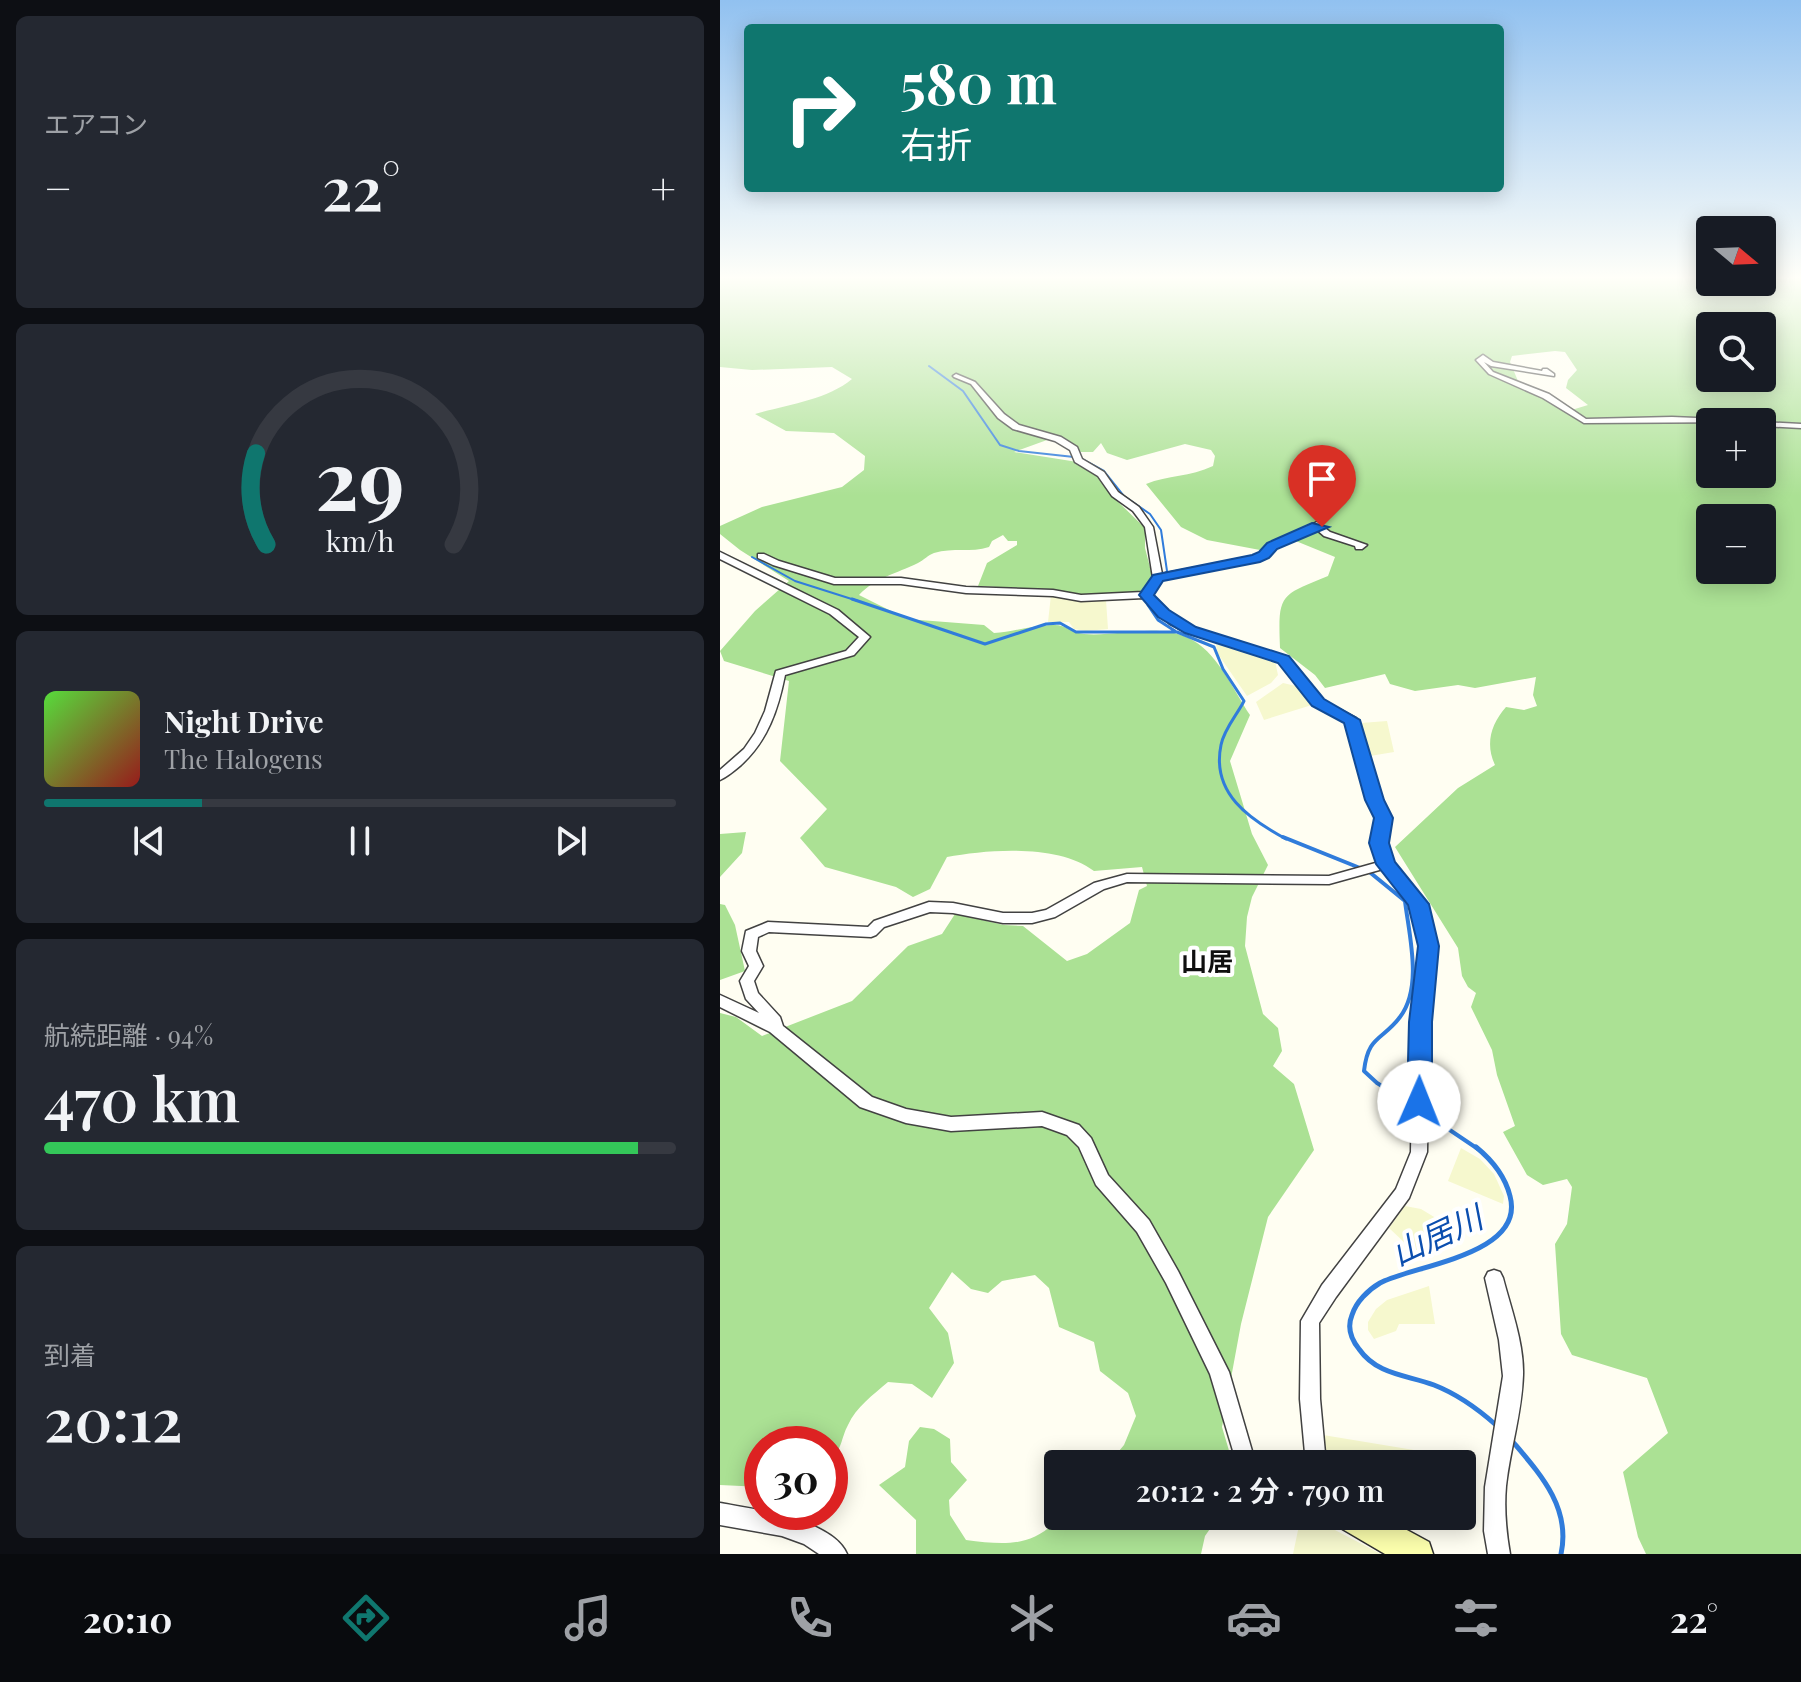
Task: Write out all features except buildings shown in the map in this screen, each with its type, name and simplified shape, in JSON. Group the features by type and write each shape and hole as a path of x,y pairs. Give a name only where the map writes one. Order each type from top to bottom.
{"street":[{"path":"1545,370 1552,375 1491,364 1483,357 1479,360 1491,373 1546,396 1584,421 1696,420"},
{"path":"956,376 973,383 1001,416 1016,427 1058,439 1074,449 1078,460 1101,474 1115,494 1136,509 1149,527 1158,578"},
{"path":"1776,425 1801,426"},
{"path":"1146,595 1158,578 1255,559 1272,546 1317,525 1327,534 1362,545 1359,547"},
{"path":"720,555 834,612 865,637 850,653 805,663 780,673 777,695 758,741 745,759 720,776"},
{"path":"761,556 834,581 901,581 966,590 1053,593 1081,598 1146,595 1163,613 1190,630 1283,660 1318,702 1352,720 1374,800 1384,818 1379,843 1386,864 1418,904 1429,946 1421,1022 1419,1152 1403,1193 1310,1321 1310,1399 1315,1450"},
{"path":"775,1028 775,1021 751,995 747,981 756,966 749,951 751,934 768,927 871,932 879,924 929,907 953,908 1003,918 1032,918 1050,914 1099,886 1127,878 1329,880 1386,864"},
{"path":"720,1000 775,1028 866,1102 906,1116 951,1124 1042,1119 1073,1130 1085,1143 1102,1180 1143,1226 1172,1277 1219,1372 1242,1450"},
{"path":"1494,1278 1513,1372 1494,1479 1494,1532 1499,1554"},
{"path":"720,1514 795,1530 828,1546 836,1554"},
{"path":"1375,1530 1417,1554"}],"green space":[{"path":"720,351 1696,351 1696,392 1776,392 1776,351 1801,351 1801,1554 1646,1554 1638,1537 1623,1472 1668,1433 1647,1378 1572,1355 1561,1334 1555,1244 1567,1224 1572,1187 1567,1179 1543,1185 1527,1175 1503,1132 1515,1126 1497,1075 1492,1050 1471,1007 1476,993 1462,976 1458,948 1395,847 1458,788 1495,765 1490,742 1497,720 1506,707 1524,710 1537,706 1533,695 1536,677 1475,688 1458,685 1415,691 1390,684 1385,674 1325,688 1315,675 1280,648 1280,617 1285,599 1300,588 1328,576 1335,557 1286,537 1260,550 1207,540 1181,527 1146,484 1213,466 1215,456 1211,450 1185,444 1127,460 1107,453 1101,443 1093,452 1081,452 1058,436 1014,452 1090,464 1109,493 1145,528 1145,548 1152,575 1142,592 1085,596 1042,589 978,586 987,563 1017,545 1017,541 1008,541 1003,535 992,541 989,547 932,554 879,580 859,595 907,619 984,625 994,633 1055,625 1084,634 1154,631 1181,635 1194,641 1211,656 1250,715 1230,761 1252,834 1268,865 1252,897 1245,946 1263,1014 1278,1028 1282,1051 1273,1066 1294,1084 1314,1150 1268,1217 1241,1324 1222,1427 1229,1450 1120,1450 1136,1416 1128,1393 1100,1371 1094,1342 1059,1327 1049,1288 1035,1275 1002,1281 988,1293 971,1289 952,1272 929,1308 948,1333 954,1363 932,1398 912,1384 888,1382 865,1402 848,1426 744,1426 744,1486 720,1485 720,1013 736,1017 762,1036 852,1001 908,946 942,934 955,914 1023,926 1067,961 1087,954 1130,923 1139,890 1147,886 1142,867 1094,871 1062,856 1003,851 947,857 930,889 913,897 896,887 825,867 800,838 827,809 780,761 789,681 724,661 720,651 755,611 789,581 740,550 720,534 720,526 762,507 842,487 864,470 865,456 834,433 786,431 755,414 818,397 852,379 832,367 752,370 720,367","holes":["1565,352 1577,370 1568,380 1566,388 1588,405 1565,412 1518,381 1510,362 1512,356"]},
{"path":"1051,595 1106,600 1108,629 1086,631 1074,629 1069,622 1048,622"},
{"path":"1216,644 1271,658 1275,661 1278,675 1271,683 1247,696 1218,654"},
{"path":"1283,683 1300,687 1315,704 1264,720 1256,702"},
{"path":"1387,721 1394,752 1370,756 1361,723"},
{"path":"746,832 742,853 720,877 720,834"},
{"path":"720,904 725,905 735,925 745,971 720,980"},
{"path":"1461,1148 1480,1159 1494,1174 1504,1196 1503,1204 1448,1181"},
{"path":"1405,1206 1421,1209 1449,1226 1422,1259 1389,1228"},
{"path":"1429,1286 1435,1324 1399,1324 1396,1331 1374,1339 1368,1330 1368,1322 1376,1309 1387,1300"},
{"path":"920,1427 934,1429 950,1439 951,1462 967,1480 949,1500 950,1515 966,1540 1018,1542 1045,1530 1209,1530 1201,1554 916,1554 916,1520 879,1485 905,1467 909,1441"},
{"path":"1323,1435 1414,1450 1325,1450"},
{"path":"1298,1530 1335,1530 1381,1554 1293,1554"}],"waterway":[{"path":"929,366 963,391 1000,445 1019,451 1074,457"},
{"path":"1082,459 1104,471 1124,496 1150,514 1161,530 1167,571 1150,601"},
{"path":"752,557 795,581 857,601"},
{"path":"852,599 857,601"},
{"path":"1152,599 1148,605 1158,620 1175,631"},
{"path":"857,601 985,644 1046,624 1060,623 1076,632 1177,632 1214,647 1223,669 1244,701 1221,745 1219,762 1227,791 1259,823 1286,839"},
{"name":"山居川","path":"1283,837 1360,868"},
{"name":"山居川","path":"1367,870 1405,901 1413,976 1407,1005 1393,1025 1372,1044 1364,1071 1377,1083 1413,1105"},
{"name":"山居川","path":"1426,1114 1478,1149"},
{"name":"山居川","path":"1476,1147 1497,1169 1510,1196 1510,1216 1501,1232 1485,1245 1464,1255 1380,1283 1356,1306 1350,1328 1356,1345 1375,1364 1451,1393 1496,1425"},
{"name":"山居川","path":"1513,1442 1534,1467 1558,1507 1563,1537 1561,1554"}],"district":[{"name":"山居","path":"1207,962"}],"route":[{"path":"1322,527 1317,525 1272,546 1255,559 1158,578 1146,595 1174,622 1190,630 1283,660 1318,702 1352,720 1374,800 1384,818 1379,843 1386,864 1418,904 1429,946 1421,1022 1419,1102"}]}
